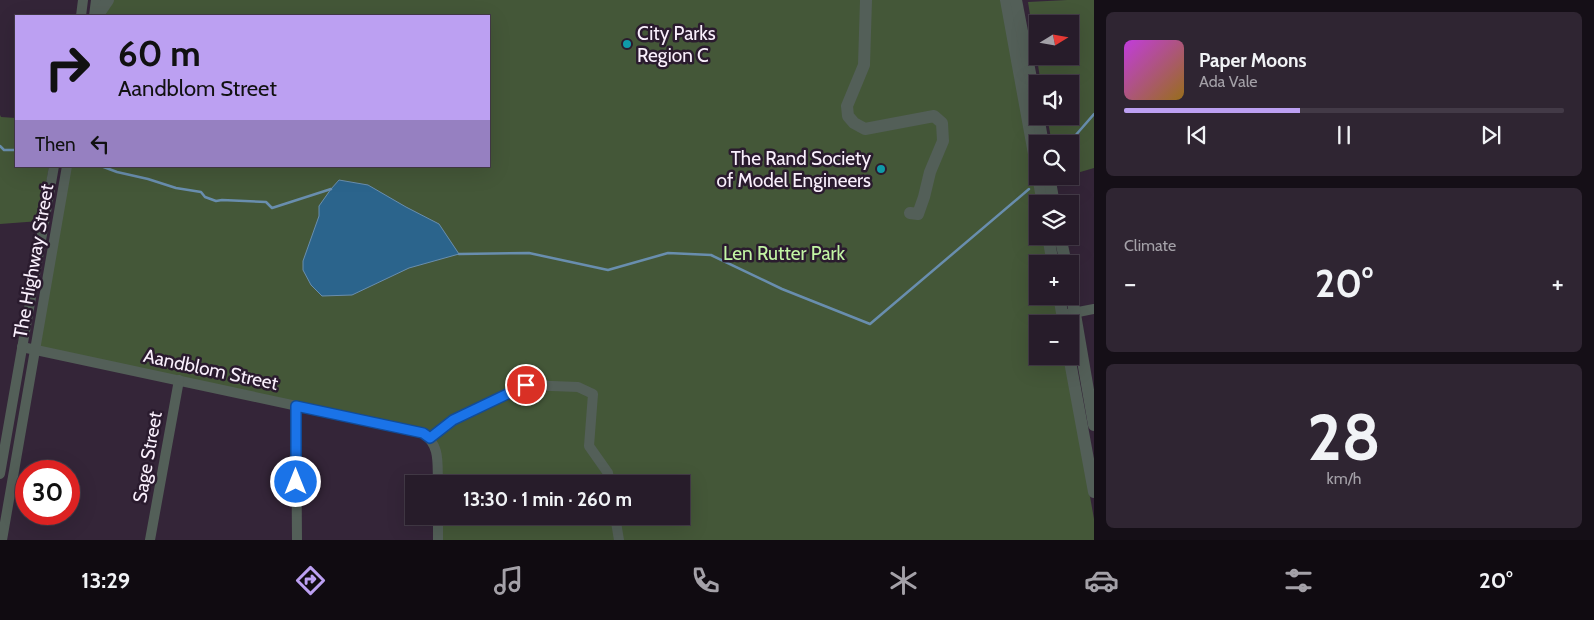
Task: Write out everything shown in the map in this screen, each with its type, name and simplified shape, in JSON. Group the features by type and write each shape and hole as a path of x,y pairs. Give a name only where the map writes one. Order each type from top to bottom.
{"street":[{"path":"81,15 83,0"},
{"path":"96,0 96,15"},
{"path":"97,15 108,0"},
{"path":"866,0 864,65 847,106 848,116 854,123 866,129 934,116 942,123 943,141 930,172 918,214 910,213"},
{"path":"1006,0 1030,135"},
{"path":"1016,0 1030,75"},
{"name":"The Highway Street","path":"0,474 54,167"},
{"name":"The Highway Street","path":"2,540 2,527 67,167"},
{"path":"1074,305 1094,425"},
{"path":"1070,315 1076,312 1094,309"},
{"name":"Aandblom Street","path":"22,347 423,433 430,438"},
{"path":"1071,365 1094,492"},
{"name":"Sage Street","path":"150,540 179,380"},
{"path":"438,475 437,457 434,444 430,438 453,420 526,385 578,387 592,394 589,446 608,475"},
{"path":"296,406 297,540"},
{"path":"438,525 438,540"},
{"path":"616,525 619,540"}],"green space":[{"name":"Len Rutter Park","path":"111,0 1001,0 1029,154 1029,185 1035,185 1036,195 1029,195 1029,245 1045,245 1047,255 1029,255 1029,305 1056,305 1057,315 1029,315 1029,365 1067,365 1094,519 1094,540 441,540 441,525 690,525 690,475 440,475 435,441 38,347 69,167 490,167 490,15 102,15"},
{"path":"1094,0 1094,168 1079,172 1079,135 1050,135 1049,125 1079,125 1079,75 1040,75 1038,65 1079,65 1079,15 1030,15 1028,2"},
{"path":"0,115 1,117 15,118 15,167 49,167 40,221 0,224"}],"water":[{"path":"339,180 368,185 439,224 459,254 409,268 352,295 322,296 311,285 303,270 303,261 319,216 319,206"}],"waterway":[{"path":"1076,135 1094,114"},
{"path":"0,146 4,150 15,150"},
{"path":"104,167 176,188 201,192 205,197 216,201 266,202 272,208 331,189"},
{"path":"459,254 529,253 608,270 668,253 711,255 782,289 870,324 1029,189"}],"place":[{"name":"City Parks Region C","path":"627,44"},
{"name":"The Rand Society of Model Engineers","path":"881,169"}],"route":[{"path":"296,482 296,406 423,433 430,438 453,420 526,385"}]}
